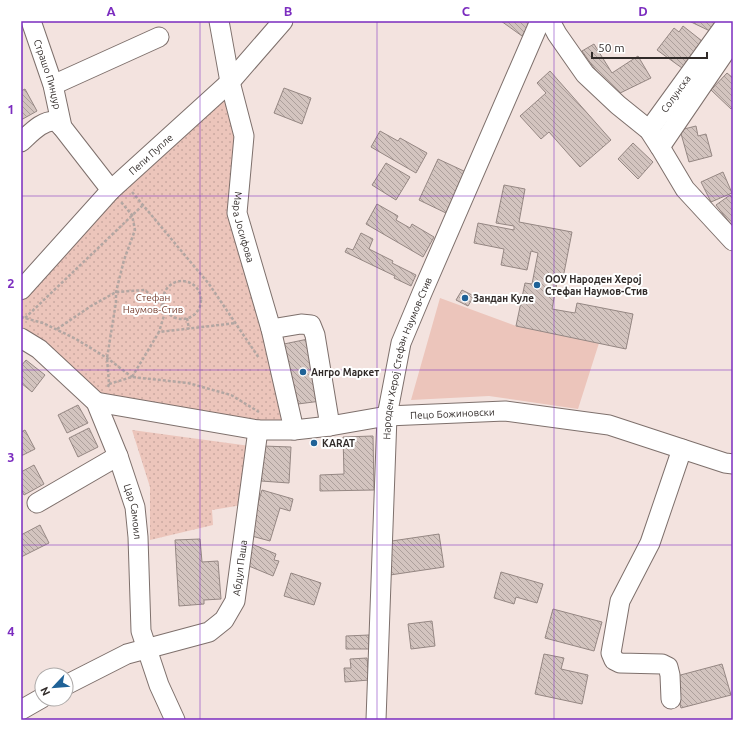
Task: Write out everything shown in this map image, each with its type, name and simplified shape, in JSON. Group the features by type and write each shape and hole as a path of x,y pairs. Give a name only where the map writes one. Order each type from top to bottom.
{"street":[{"name":"Страшо Пинџур","path":"31,21 54,85 62,128"},
{"name":"Мара Јосифова","path":"219,21 230,82 244,136 236,213 272,329 294,430"},
{"name":"Пепи Пупле","path":"21,290 116,185 230,82 283,21"},
{"name":"Народен Херој Стефан Наумов-Стив","path":"376,720 387,416 401,343 540,21"},
{"path":"550,21 557,34 585,74 649,130 685,189 733,241"},
{"name":"Солунска","path":"649,130 728,21"},
{"path":"54,85 159,37"},
{"name":"Солунска","path":"660,147 733,40"},
{"name":"Страшо Пинџур","path":"21,142 49,120 56,121 116,185"},
{"path":"272,329 301,324 311,325 315,335 330,426"},
{"name":"Цар Самоил","path":"21,338 39,349 96,402 118,456 135,507 138,537 141,631 146,650 159,685 175,720"},
{"name":"Пецо Божиновски","path":"96,402 260,422 294,430 330,426 387,416 505,411 609,425 725,463 733,464"},
{"name":"Абдул Паша","path":"74,681 127,654 209,632 224,620 235,601 260,422"},
{"path":"670,699 670,675 668,667 662,664 620,663 614,660 611,653 620,601 650,543 682,449"},
{"path":"37,504 118,456"},
{"path":"21,710 34,703"}],"path":[{"path":"116,185 143,205 209,284 263,364"},
{"path":"116,185 132,215 134,230 124,260 116,292 116,302 107,358 109,384 132,377 188,383 231,395 260,422"},
{"path":"26,318 143,205"},
{"path":"57,329 91,306 116,292 144,290 166,309 170,314 175,317 188,318 197,311 201,299 196,287 191,283 180,281 168,286 164,298 166,309 160,332 132,377"},
{"path":"21,317 43,323 76,339 107,358 132,377"},
{"path":"188,318 189,329"},
{"path":"160,332 236,323"}],"green space":[{"name":"Стефан Наумов-Стив","path":"230,82 244,136 237,213 294,430 96,402 21,338 21,290"},
{"path":"440,298 516,326 599,343 578,409 489,396 411,400"},
{"path":"132,430 250,446 242,505 212,510 213,525 150,540 150,487"}],"building":[{"path":"501,21 532,21 522,36"},
{"path":"689,21 717,21 712,32"},
{"path":"683,26 702,41 682,68 657,50 674,28 679,32"},
{"path":"594,44 612,73 638,56 651,78 614,96 582,51"},
{"path":"550,71 611,140 580,167 549,132 541,139 520,116 546,93 537,83"},
{"path":"727,73 733,78 733,107 731,109 711,90"},
{"path":"284,88 311,98 302,124 274,113"},
{"path":"25,89 37,111 21,120 21,91"},
{"path":"696,126 698,136 706,134 712,156 689,162 680,130"},
{"path":"380,131 398,141 400,138 427,153 416,173 371,147"},
{"path":"633,143 653,162 638,179 618,159"},
{"path":"438,159 466,172 446,213 419,200"},
{"path":"386,163 410,177 396,200 372,185"},
{"path":"723,172 732,193 711,202 701,182"},
{"path":"504,185 525,189 519,222 572,232 563,278 558,277 552,309 575,313 577,303 633,314 626,349 516,326 525,283 532,284 538,253 531,251 527,270 501,265 504,249 474,243 478,223 514,230 514,226 496,223"},
{"path":"730,195 733,199 733,227 716,205"},
{"path":"377,204 398,216 396,220 410,228 412,224 434,237 423,257 366,224"},
{"path":"361,233 373,239 369,249 416,275 411,286 394,278 395,276 345,252 347,248 353,250"},
{"name":"Зандан Куле","path":"462,290 474,296 468,306 456,300"},
{"name":"Ангро Маркет","path":"308,339 321,401 298,404 284,344"},
{"path":"26,360 45,375 32,392 21,383 21,366"},
{"path":"78,405 88,423 67,433 58,415"},
{"path":"89,428 98,447 78,457 69,438"},
{"path":"25,430 35,449 21,456 21,432"},
{"path":"373,436 374,490 320,491 320,475 344,474 343,437"},
{"path":"263,446 291,447 289,483 261,481"},
{"path":"34,465 44,484 24,495 21,489 21,472"},
{"path":"262,490 293,499 290,511 280,508 270,541 248,535"},
{"path":"40,525 49,543 21,557 21,535"},
{"path":"439,534 444,567 390,575 385,542"},
{"path":"200,539 202,562 218,561 221,599 204,600 204,604 179,606 175,540"},
{"path":"252,544 276,554 274,560 279,561 273,576 244,564"},
{"path":"501,572 543,584 537,603 516,597 514,604 494,598"},
{"path":"291,573 321,583 314,605 284,596"},
{"path":"553,609 602,622 594,651 545,638"},
{"path":"432,621 435,646 411,649 408,624"},
{"path":"369,635 369,649 346,649 346,636"},
{"path":"544,654 564,658 561,669 588,675 582,704 535,694"},
{"path":"367,658 369,680 345,682 344,668 351,668 350,659"},
{"path":"722,664 731,695 681,708 673,677"}],"place":[{"name":"ООУ Народен Херој Стефан Наумов-Стив","path":"537,285"},
{"name":"Зандан Куле","path":"465,298"},
{"name":"Ангро Маркет","path":"303,372"},
{"name":"KARAT","path":"314,443"}]}
